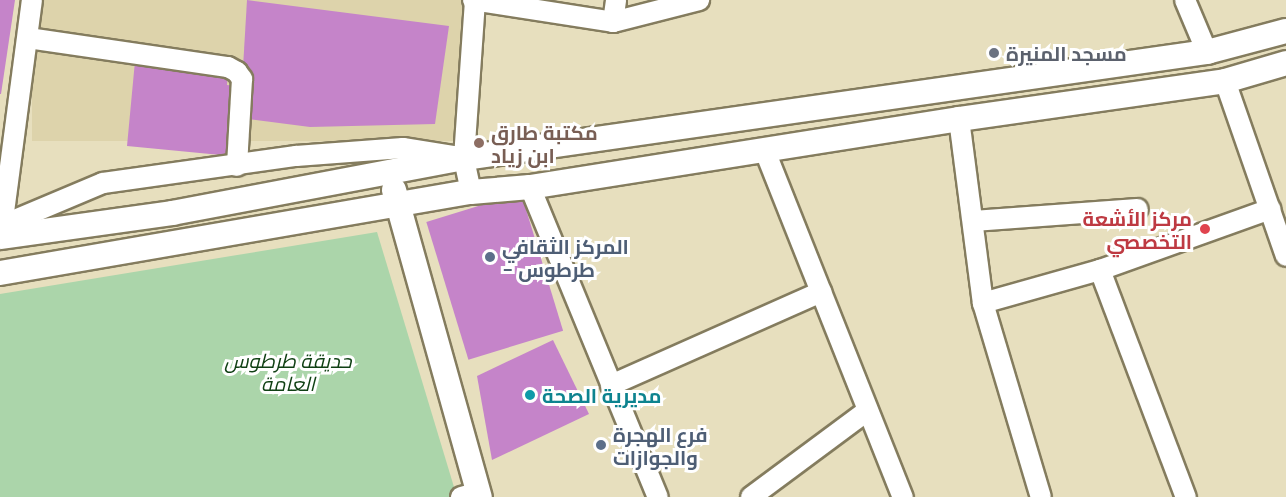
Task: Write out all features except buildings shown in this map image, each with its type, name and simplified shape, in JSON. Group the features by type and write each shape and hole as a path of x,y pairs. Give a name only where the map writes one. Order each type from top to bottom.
{"main road":[{"path":"1,233 172,213 464,158 1207,52 1286,31"},
{"path":"0,273 471,192 530,187 959,119 1225,81 1286,63"},
{"path":"390,173 473,495"}],"street":[{"path":"1,233 32,0"},
{"path":"471,192 464,158 475,0 613,22 699,0"},
{"path":"613,22 616,0"},
{"path":"1185,0 1207,52"},
{"path":"27,38 228,67 237,72 242,79 237,165"},
{"path":"1225,81 1286,256"},
{"path":"959,119 983,303 1041,497"},
{"path":"1,233 103,183 296,156 403,148 464,158"},
{"path":"765,151 903,497"},
{"path":"530,187 658,497"},
{"path":"973,221 1138,209"},
{"path":"983,303 1100,270 1270,209"},
{"path":"1100,270 1183,496"},
{"path":"611,385 820,292"},
{"path":"751,497 867,411"}],"shaded area":[{"path":"32,0 473,0 473,141 32,141"}],"green space":[{"name":"حديقة طرطوس العامة","path":"377,232 457,497 0,497 0,294"}],"place":[{"name":"مسجد المنيرة","path":"994,53"},
{"name":"مكتبة طارق ابن زياد","path":"479,143"},
{"name":"مركز الأشعة التخصصي","path":"1205,229"},
{"name":"المركز الثقافي - طرطوس","path":"490,257"},
{"name":"مديرية الصحة","path":"530,395"},
{"name":"فرع الهجرة والجوازات","path":"601,445"}]}
